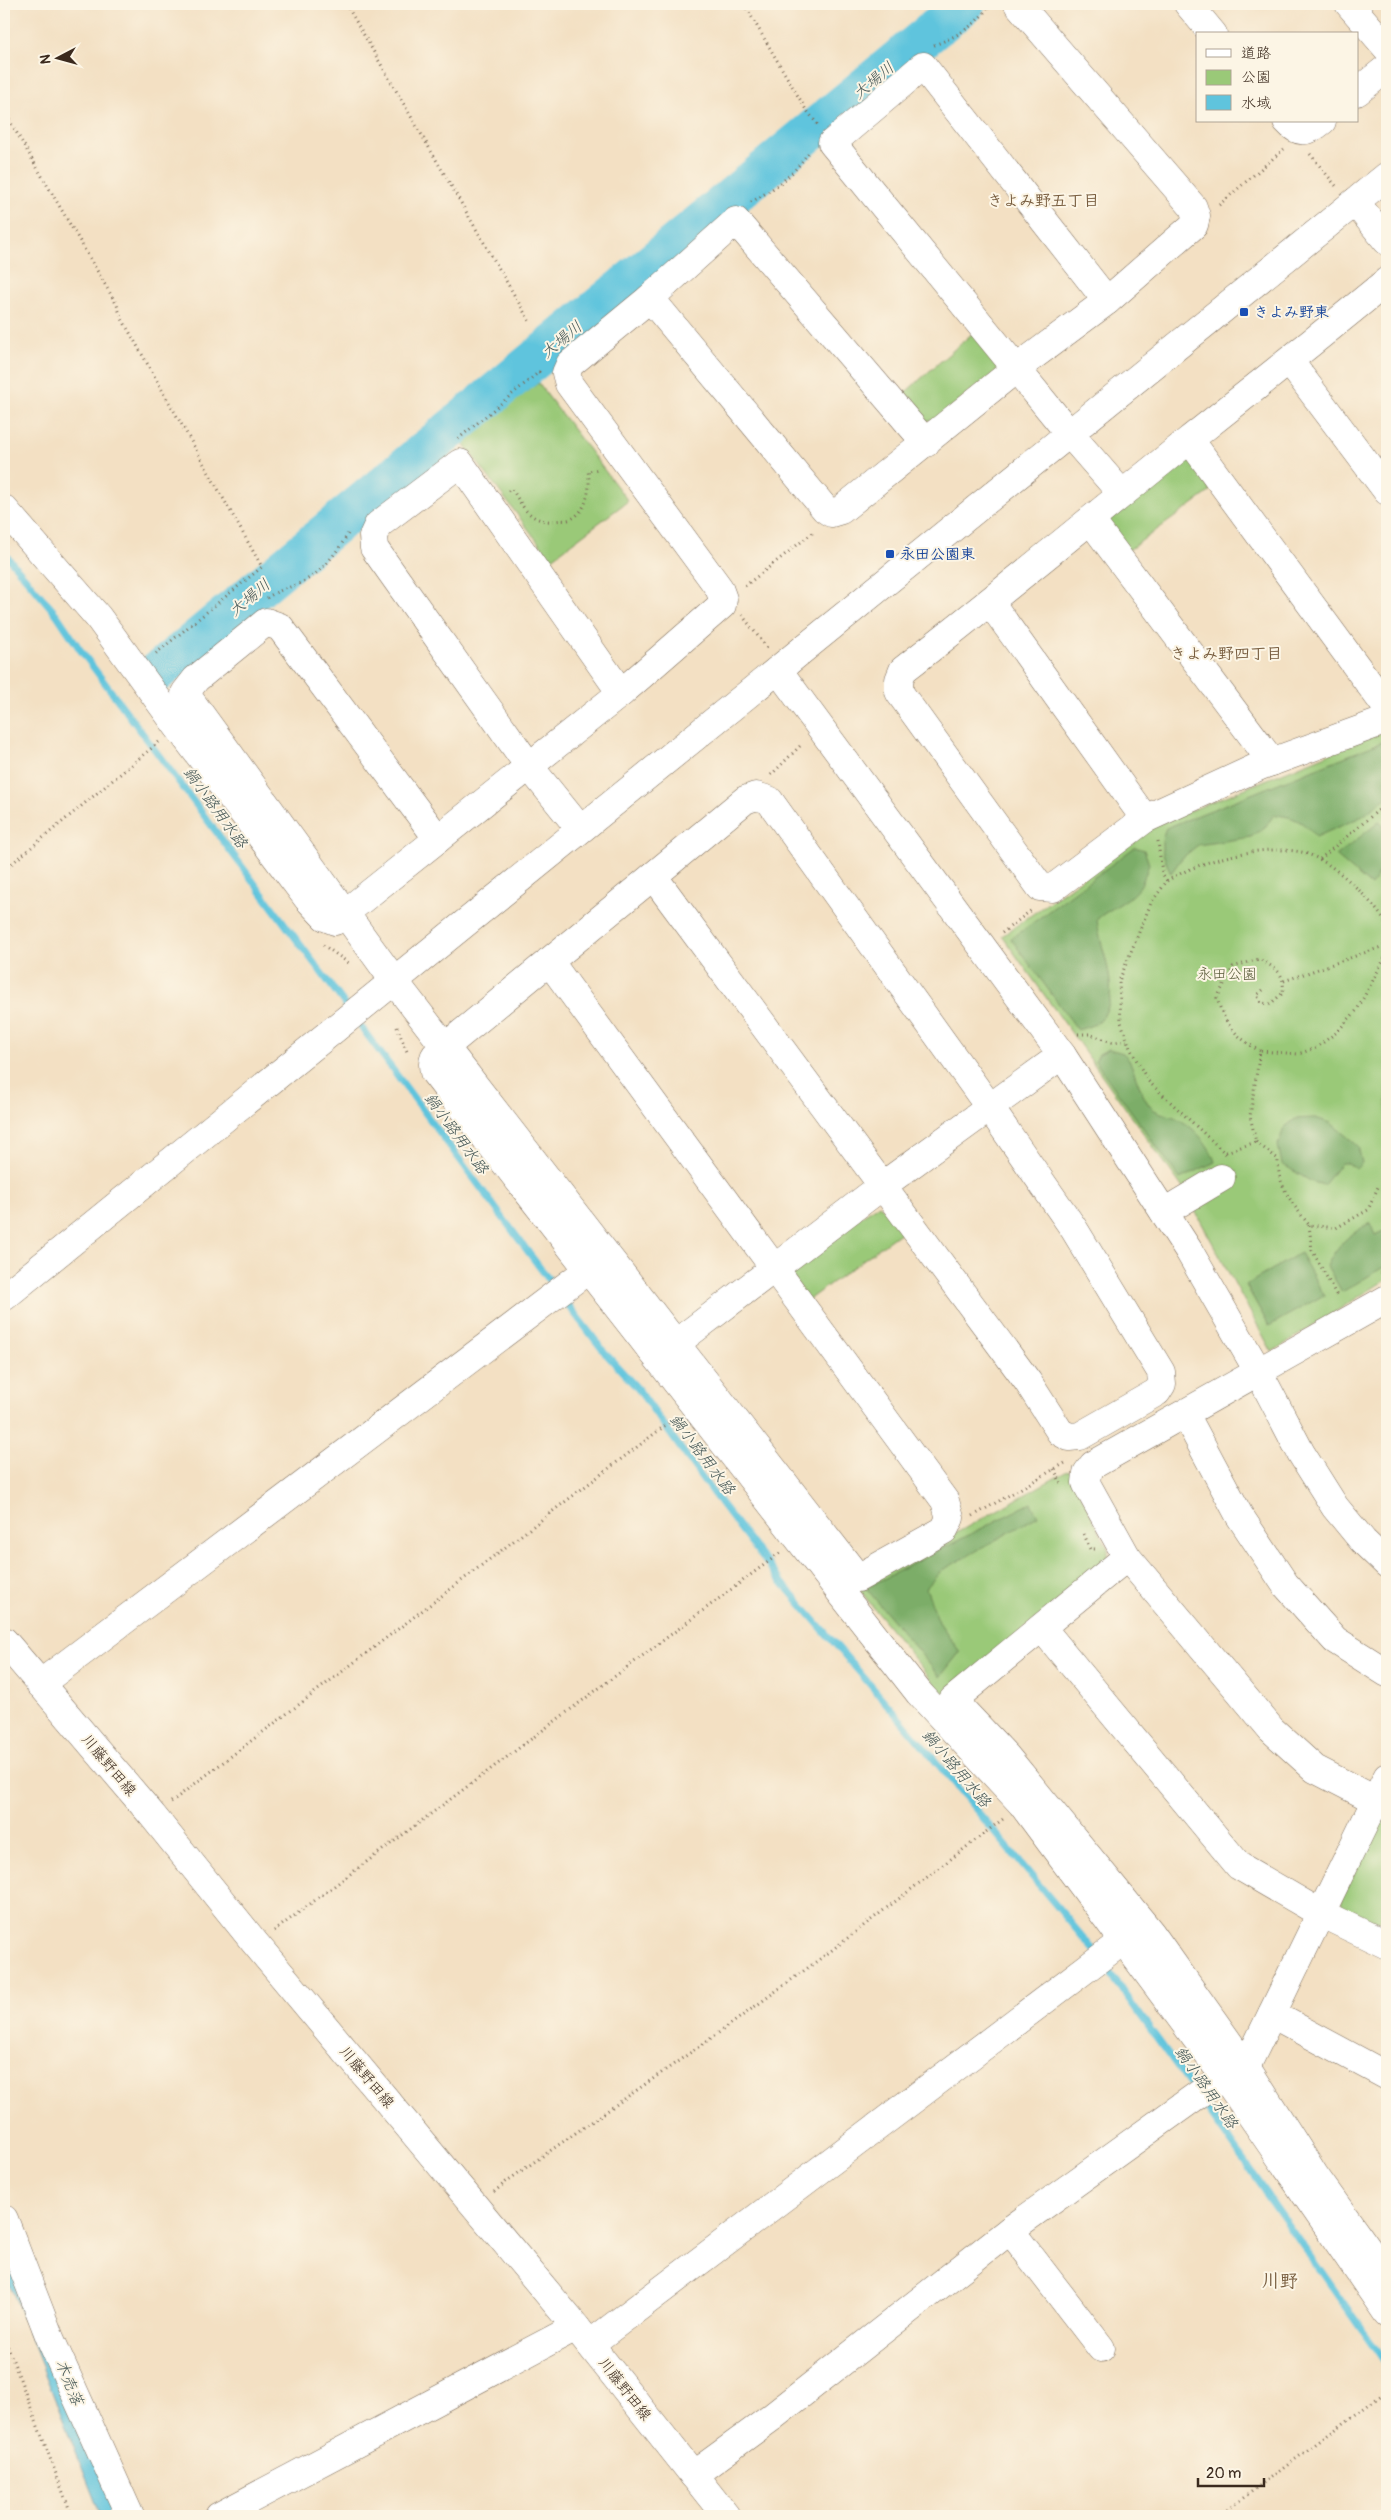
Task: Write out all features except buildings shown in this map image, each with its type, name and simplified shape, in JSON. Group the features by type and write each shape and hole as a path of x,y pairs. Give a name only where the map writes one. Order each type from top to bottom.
{"street":[{"path":"650,298 825,509 831,512 841,510 1017,368 1106,301 1194,225 1196,216 1193,207 1018,4"},
{"path":"1188,4 1211,32"},
{"path":"1349,4 1387,48"},
{"path":"1106,301 923,66 832,143 1069,433 1122,494"},
{"path":"1358,91 1387,68"},
{"path":"1287,134 1294,129 1303,132 1314,128 1321,122"},
{"path":"4,1297 395,982 580,829 773,659 1069,433 1347,196 1387,176"},
{"path":"1347,196 1387,241"},
{"path":"4,509 98,616 178,727 308,899 325,917 335,921 621,693 727,599 569,384 566,373 570,364 650,298 736,221 926,443"},
{"path":"1387,281 1290,362 903,670 899,680 899,692 1040,888 1046,889 1053,888 1145,819 1272,762 1387,720"},
{"path":"1290,362 1387,491"},
{"path":"1190,440 1387,708"},
{"path":"580,829 529,766 374,548 373,536 378,525 460,462 621,693"},
{"path":"1091,521 1272,762"},
{"path":"990,602 1145,819"},
{"path":"438,839 280,627 266,622 196,679 185,692 395,982 858,1578 944,1530 950,1518 945,1501 549,962"},
{"path":"773,659 1067,1047 1258,1371 1302,1453 1335,1507 1387,1564"},
{"path":"653,876 1028,1382 1060,1432 1069,1437 1080,1436 1157,1392 1162,1384 1162,1372 1074,1228 769,800 756,796 745,800 436,1053 432,1061 434,1072 918,1692 1022,1804 1106,1953 1235,2071 1315,2176 1387,2276"},
{"path":"675,1344 882,1186 990,1108 1067,1047"},
{"path":"1164,1212 1224,1165"},
{"path":"40,1684 589,1269"},
{"path":"693,2475 771,2418 1010,2230 1235,2071 1272,2014 1320,1913 1383,1795 1315,1770 1271,1729 1127,1557 1086,1483 1087,1473 1093,1465 1387,1299"},
{"path":"1185,1414 1239,1515 1285,1584 1335,1640 1387,1673"},
{"path":"1127,1557 954,1700 1006,1756 1151,1933 1387,2313"},
{"path":"1042,1628 1239,1866 1320,1913 1387,1945"},
{"name":"川藤野田線","path":"4,1641 152,1815 255,1943 583,2335 726,2516"},
{"path":"219,2516 583,2335 1106,1953"},
{"path":"1272,2014 1387,2076"},
{"path":"4,2219 50,2338 130,2516"},
{"path":"1010,2230 1101,2348"}],"path":[{"path":"346,4 532,324"},
{"path":"744,4 805,108 823,132"},
{"path":"928,47 958,35 972,25 990,4"},
{"path":"4,111 117,305 121,317 262,567 136,669"},
{"path":"1196,216 1210,213 1287,134"},
{"path":"743,204 750,203 793,174 804,161 812,144"},
{"path":"1306,149 1347,196"},
{"path":"539,372 547,366"},
{"path":"773,659 727,599 825,523 831,512"},
{"path":"4,870 178,727"},
{"path":"756,796 763,782 806,740"},
{"path":"1320,859 1387,804"},
{"path":"1145,819 1157,836 1162,873 1168,881"},
{"path":"1256,1142 1224,1165 1148,1082 1127,1041 1121,1022 1118,981 1151,903 1168,881 1186,870 1215,860 1265,851 1301,852 1320,859 1362,893 1387,925"},
{"path":"998,936 1043,901 1046,889"},
{"path":"1284,981 1387,945"},
{"path":"1263,990 1257,995 1262,1003 1270,1004 1283,993 1284,981 1279,971 1259,959 1233,967 1217,998 1221,1015 1231,1030 1242,1041 1260,1051 1298,1054 1316,1048 1337,1032 1357,1010 1387,954"},
{"path":"1067,1047 1081,1033 1112,1042 1127,1041"},
{"path":"1260,1051 1250,1116 1256,1142 1278,1159 1277,1173 1283,1188 1309,1225 1312,1250 1338,1298"},
{"path":"1309,1225 1336,1228 1368,1210 1378,1187 1387,1188"},
{"path":"152,1815 694,1404"},
{"path":"255,1943 288,1921 799,1539"},
{"path":"477,2207 507,2180 719,2033 828,1953 1022,1804"},
{"path":"4,2337 72,2516"},
{"path":"1219,2516 1387,2391"}],"green space":[{"path":"974,332 999,361 997,371 935,420 922,421 900,397"},
{"path":"538,383 628,501 551,559 462,442"},
{"path":"1182,459 1191,462 1211,491 1126,552 1110,530 1109,519"},
{"name":"永田公園","path":"1387,730 1387,1279 1272,1352 1182,1187 1002,936 1158,824"},
{"path":"1387,740 1387,797 1363,816 1316,837 1307,827 1293,818 1274,815 1266,826 1251,837 1198,845 1182,858 1171,873 1162,850 1162,840 1166,828"},
{"path":"1379,822 1383,824 1384,856 1380,870 1371,886 1336,856"},
{"path":"1135,847 1144,850 1149,864 1141,885 1128,898 1097,919 1108,972 1110,998 1106,1010 1099,1021 1078,1030 1011,939"},
{"path":"1109,1049 1123,1053 1129,1059 1143,1094 1151,1108 1187,1124 1209,1148 1215,1162 1180,1179 1095,1061 1099,1054"},
{"path":"1315,1118 1331,1123 1358,1146 1362,1163 1356,1169 1347,1163 1341,1163 1324,1185 1312,1182 1282,1164 1278,1145 1284,1128 1295,1119"},
{"path":"879,1205 888,1212 901,1232 808,1300 791,1274 796,1263 823,1242 827,1245 846,1231 843,1228"},
{"path":"1370,1223 1375,1235 1387,1230 1387,1265 1342,1292 1327,1266 1344,1241"},
{"path":"1300,1253 1324,1295 1269,1326 1246,1285"},
{"path":"1069,1470 1108,1549 1108,1558 945,1697 858,1588"},
{"path":"1031,1503 1038,1516 941,1571 926,1588 939,1622 960,1652 940,1677 866,1588"},
{"path":"1379,1821 1387,1822 1387,1905 1379,1923 1344,1908 1341,1901"}],"water":[{"path":"4,2244 117,2516 101,2516 4,2270"}],"waterway":[{"name":"大場川","path":"156,673 965,4"},
{"name":"鍋小路用水路","path":"4,553 57,615 81,651 350,1011"},
{"name":"鍋小路用水路","path":"356,1020 555,1288"},
{"name":"鍋小路用水路","path":"562,1297 606,1354 638,1389 712,1492 780,1580 916,1738 1096,1953"},
{"name":"鍋小路用水路","path":"1102,1962 1195,2091"},
{"name":"鍋小路用水路","path":"1201,2100 1387,2365"}],"place":[{"name":"きよみ野東","path":"1244,312"},
{"name":"永田公園東","path":"890,554"}],"district":[{"name":"きよみ野五丁目","path":"1043,200"},
{"name":"きよみ野四丁目","path":"1226,653"},
{"name":"川野","path":"1280,2281"}],"water label":[{"name":"木売落","path":"70,2382"}]}
